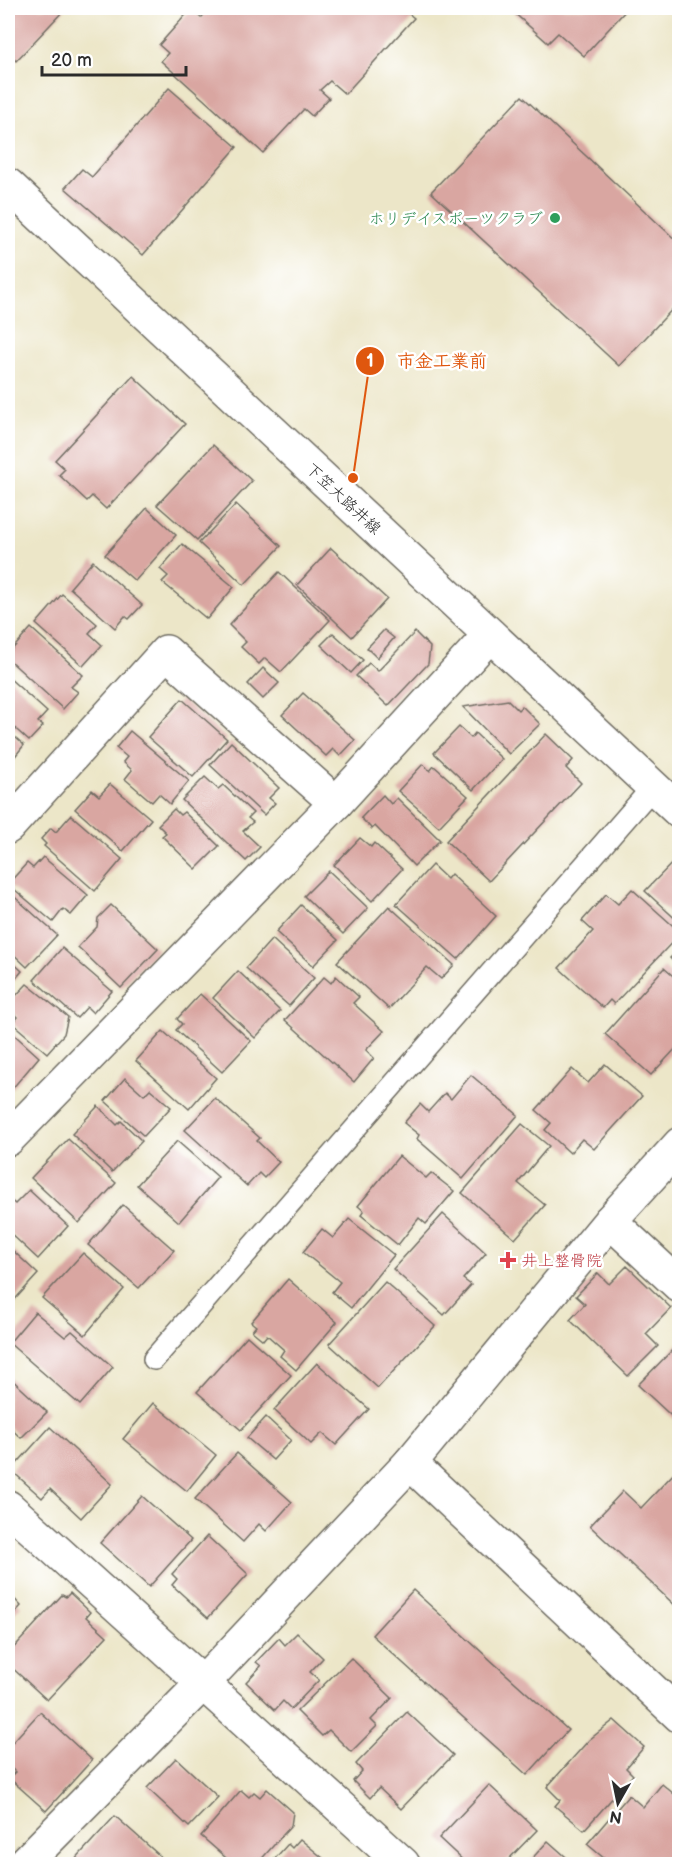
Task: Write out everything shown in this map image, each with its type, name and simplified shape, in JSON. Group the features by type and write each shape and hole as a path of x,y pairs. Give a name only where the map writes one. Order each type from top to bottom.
{"street":[{"name":"下笠大路井線","path":"8,185 680,812"},
{"path":"8,1139 336,802 490,635"},
{"path":"8,827 166,652 336,802"},
{"path":"24,1864 203,1683 410,1463 610,1221 680,1144"},
{"path":"610,1221 680,1286"},
{"path":"410,1463 680,1716"},
{"path":"8,1507 403,1864"}],"lane":[{"path":"154,1359 653,787"}],"building":[{"path":"8,8 66,8 16,61 8,53"},
{"path":"210,8 402,8 414,18 345,94 330,81 320,90 329,98 312,116 304,109 263,153 161,61 168,53 159,45 191,9 201,18"},
{"path":"514,8 628,8 584,56 558,33 548,43 511,10"},
{"path":"169,88 237,147 143,255 65,188 82,169 92,177"},
{"name":"ホリデイスポーツクラブ","path":"522,96 680,244 680,301 619,366 431,192"},
{"path":"133,376 185,424 106,509 92,496 87,501 59,475 65,469 55,460"},
{"path":"213,445 252,481 197,540 157,505"},
{"path":"236,504 281,546 244,585 199,543"},
{"path":"147,508 176,535 135,581 105,555"},
{"path":"182,544 234,587 207,619 162,582 168,576 160,569"},
{"path":"331,548 387,599 352,637 297,585"},
{"path":"93,561 142,605 129,619 125,616 115,628 70,588"},
{"path":"279,572 330,620 281,672 265,658 259,664 241,647 246,642 229,625"},
{"path":"62,594 97,624 89,633 102,645 83,666 36,624"},
{"path":"31,628 83,675 71,687 78,692 63,709 8,659 8,654"},
{"path":"384,630 394,638 377,658 367,648"},
{"path":"415,632 430,647 428,664 388,706 356,676 369,663 378,671"},
{"path":"333,633 363,660 351,673 321,645"},
{"path":"263,668 279,683 263,699 248,684"},
{"path":"8,677 47,712 38,722 43,726 29,741 8,722"},
{"path":"303,693 355,740 340,756 333,749 326,756 282,715"},
{"path":"182,699 227,739 193,777 148,737"},
{"path":"508,700 518,710 522,706 540,724 509,754 463,707"},
{"path":"459,727 471,738 475,733 502,759 473,790 434,753"},
{"path":"8,731 24,745 8,765"},
{"path":"130,731 189,781 170,804 159,794 152,802 125,779 132,770 123,762 127,757 116,748"},
{"path":"546,734 573,760 566,768 581,783 489,881 446,841"},
{"path":"231,742 279,788 269,798 275,803 264,815 210,765"},
{"path":"423,764 430,771 434,766 468,796 439,827 398,791"},
{"path":"205,777 218,789 223,785 253,813 248,818 253,822 243,831 260,847 246,861 182,800"},
{"path":"110,784 151,819 123,851 75,809 92,790 99,796"},
{"path":"383,795 391,804 397,798 440,840 414,866 375,826 372,829 361,818"},
{"path":"174,809 180,815 184,812 219,846 196,869 162,836 166,833 158,825"},
{"path":"71,815 122,859 95,891 44,846 46,844 41,839 51,828 56,832"},
{"path":"360,838 371,847 374,843 402,869 372,901 334,865"},
{"path":"680,855 680,923 645,891"},
{"path":"43,857 88,895 71,915 63,909 53,922 8,884 27,863 33,868"},
{"path":"432,865 447,879 451,874 496,916 458,959 396,904"},
{"path":"329,871 368,908 343,934 304,896"},
{"path":"632,889 680,934 614,1004 610,1000 603,1008 559,968 593,931 582,921 606,894 618,904"},
{"path":"8,891 57,935 27,967 8,949"},
{"path":"111,905 158,949 121,988 78,947 97,927 98,918"},
{"path":"301,905 338,940 313,966 276,932"},
{"path":"389,906 454,965 441,979 427,967 389,1009 337,962"},
{"path":"272,939 314,978 289,1006 246,968"},
{"path":"62,948 112,991 93,1013 87,1007 77,1018 34,980"},
{"path":"680,949 680,968 670,958"},
{"path":"8,958 22,971 8,988"},
{"path":"664,968 680,982 680,1044 651,1075 605,1034"},
{"path":"238,971 280,1011 255,1038 213,998"},
{"path":"336,976 359,997 353,1003 384,1031 366,1050 374,1058 354,1082 285,1020 324,977 331,983"},
{"path":"27,984 68,1017 64,1034 47,1053 12,1023 17,1017 8,1008 8,1004"},
{"path":"200,994 251,1041 222,1072 176,1030 182,1024 177,1019"},
{"path":"8,1029 39,1057 12,1089 8,1085"},
{"path":"163,1031 216,1078 189,1109 136,1061"},
{"path":"605,1064 642,1096 594,1149 582,1139 570,1153 545,1130 551,1123 536,1110 572,1069 588,1083"},
{"path":"471,1075 518,1115 463,1179 417,1139 419,1135 404,1123 420,1104 428,1112 445,1093 451,1099"},
{"path":"125,1078 144,1095 150,1089 171,1107 144,1136 105,1101"},
{"path":"215,1098 260,1138 257,1141 279,1162 264,1178 259,1173 247,1186 185,1130"},
{"path":"98,1106 117,1125 121,1121 142,1141 112,1172 72,1134"},
{"path":"522,1124 549,1146 518,1183 545,1205 515,1239 462,1193"},
{"path":"68,1139 116,1183 79,1223 31,1178"},
{"path":"177,1141 218,1177 179,1222 137,1185"},
{"path":"399,1156 426,1178 431,1173 454,1191 426,1224 419,1218 398,1245 361,1215 364,1211 358,1206"},
{"path":"29,1190 68,1226 38,1259 8,1231 9,1199 15,1204"},
{"path":"123,1205 174,1250 139,1288 88,1245"},
{"path":"443,1214 486,1253 463,1279 471,1285 444,1315 393,1269"},
{"path":"349,1219 394,1255 351,1308 332,1292 340,1282 303,1252 322,1229 333,1238"},
{"path":"8,1246 38,1274 8,1307"},
{"path":"83,1253 124,1289 85,1335 42,1298"},
{"path":"627,1266 671,1308 646,1334 658,1346 628,1376 570,1320 585,1304 576,1296 598,1273 609,1284"},
{"path":"288,1279 337,1322 296,1370 280,1356 284,1350 267,1335 263,1340 252,1331 256,1326 251,1322"},
{"path":"385,1282 435,1326 378,1388 329,1344"},
{"path":"35,1312 65,1337 72,1331 113,1367 80,1405 9,1343"},
{"path":"247,1336 291,1375 241,1430 197,1392"},
{"path":"680,1342 680,1424 638,1385"},
{"path":"317,1363 369,1409 336,1445 322,1433 311,1444 274,1410"},
{"path":"8,1376 47,1412 21,1438 8,1426"},
{"path":"153,1403 216,1455 187,1491 123,1439"},
{"path":"266,1417 291,1440 273,1460 247,1438"},
{"path":"50,1427 112,1484 81,1518 50,1489 42,1498 11,1470"},
{"path":"237,1453 292,1502 266,1531 259,1524 243,1542 195,1499"},
{"path":"680,1467 680,1610 590,1526 623,1491 641,1508"},
{"path":"142,1496 191,1540 149,1587 100,1543"},
{"path":"207,1536 248,1574 208,1618 172,1585 177,1579 172,1574"},
{"path":"413,1590 568,1730 527,1775 372,1635"},
{"path":"8,1592 21,1606 8,1620"},
{"path":"70,1593 90,1612 86,1617 107,1636 47,1700 8,1664 8,1654 62,1595 66,1597"},
{"path":"297,1633 323,1658 310,1672 319,1680 291,1709 283,1701 275,1710 246,1682 261,1666 256,1662 279,1638 285,1645"},
{"path":"351,1658 392,1698 371,1720 377,1726 351,1752 329,1730 322,1736 297,1711"},
{"path":"40,1712 92,1760 46,1811 9,1778 15,1772 8,1765 8,1747"},
{"path":"407,1712 453,1755 401,1809 379,1788 370,1798 353,1781 362,1771 356,1764"},
{"path":"614,1720 644,1747 626,1768 633,1775 584,1830 555,1806 560,1800 547,1787 589,1740"},
{"path":"176,1758 218,1797 189,1827 147,1788"},
{"path":"662,1784 680,1799 680,1861 676,1864 611,1864 587,1844 629,1795 643,1807"},
{"path":"489,1785 537,1830 504,1864 467,1864 439,1838"},
{"path":"267,1789 293,1812 291,1826 257,1864 233,1864 201,1836 241,1790 249,1797 254,1792 260,1797"},
{"path":"115,1816 161,1857 153,1864 71,1864"},
{"path":"300,1839 330,1864 270,1864 288,1844 292,1848"},
{"path":"548,1841 574,1864 527,1864"}],"place":[{"name":"ホリデイスポーツクラブ","path":"555,218"},
{"name":"市金工業前","path":"353,478"},
{"name":"井上整骨院","path":"508,1260"}]}
